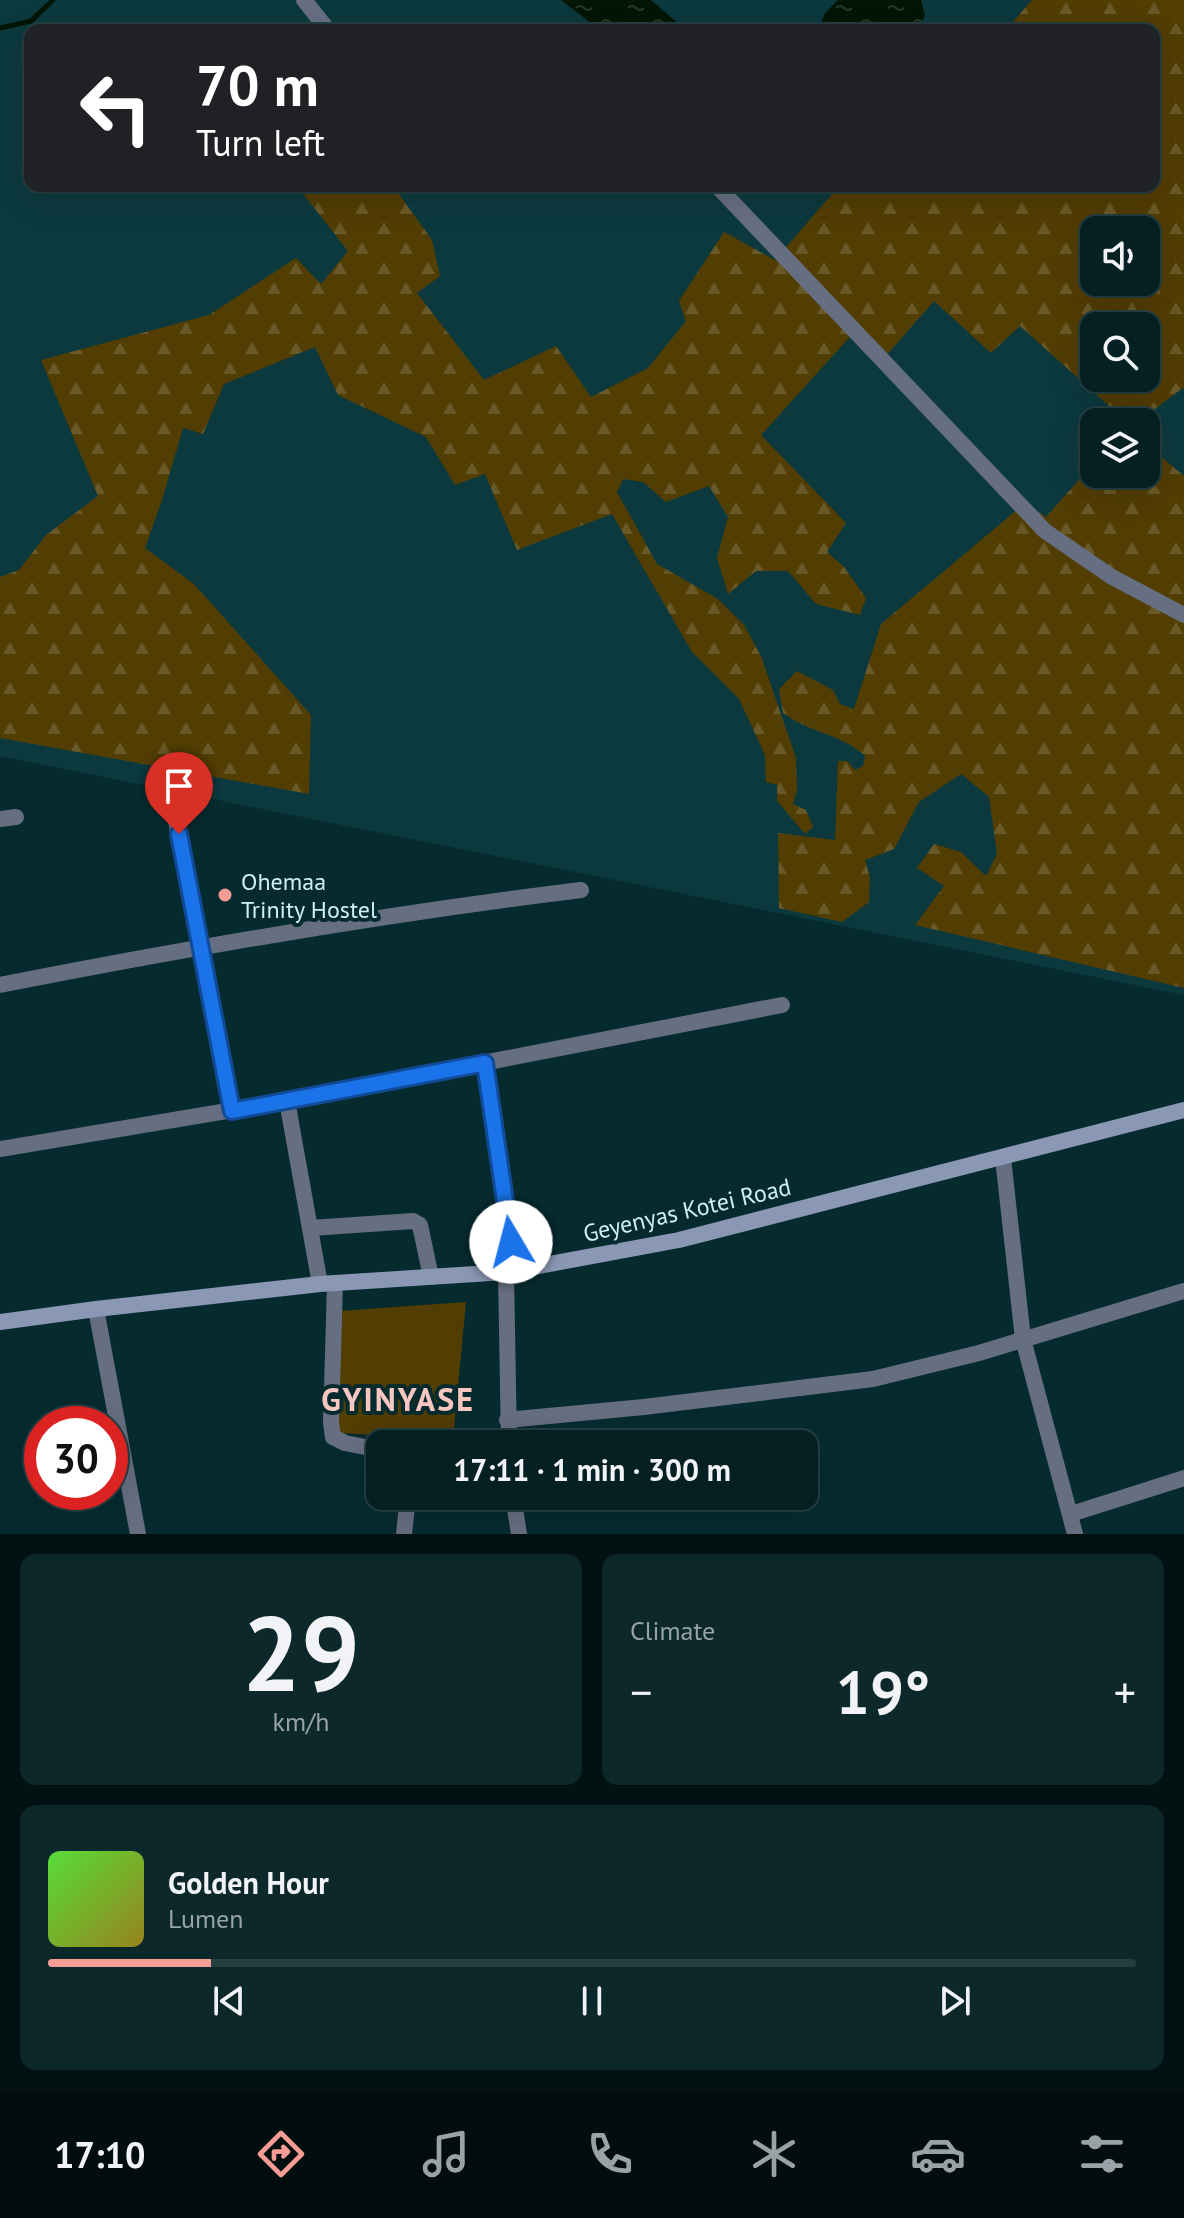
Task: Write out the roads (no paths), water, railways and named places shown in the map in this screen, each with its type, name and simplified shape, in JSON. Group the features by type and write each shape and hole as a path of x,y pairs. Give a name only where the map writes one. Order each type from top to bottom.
{"street":[{"path":"304,0 323,24"},
{"path":"723,192 1045,531 1112,577 1184,615"},
{"path":"173,806 232,1111"},
{"path":"0,985 201,946 431,908 581,890"},
{"path":"0,1149 287,1101 782,1005"},
{"path":"485,1063 511,1242 508,1430"},
{"path":"287,1101 311,1228 328,1284 333,1437 366,1447"},
{"name":"Geyenyas Kotei Road","path":"0,1322 328,1284 510,1271 679,1240 1184,1110"},
{"path":"1003,1158 1023,1339 1075,1534"},
{"path":"311,1228 413,1221 420,1225 424,1234 431,1277"},
{"path":"507,1420 873,1379 1184,1291"},
{"path":"96,1309 138,1534"},
{"path":"1071,1514 1184,1478"},
{"path":"404,1534 407,1510"},
{"path":"515,1510 519,1534"}],"water":[{"path":"561,0 651,0 679,24 592,24"},
{"path":"838,0 921,0 925,16 920,24 820,24 825,13"}],"waterway":[{"path":"0,28 31,21 53,0"}],"place":[{"name":"Ohemaa Trinity Hostel","path":"225,895"}],"district":[{"name":"GYINYASE","path":"398,1399"}]}
